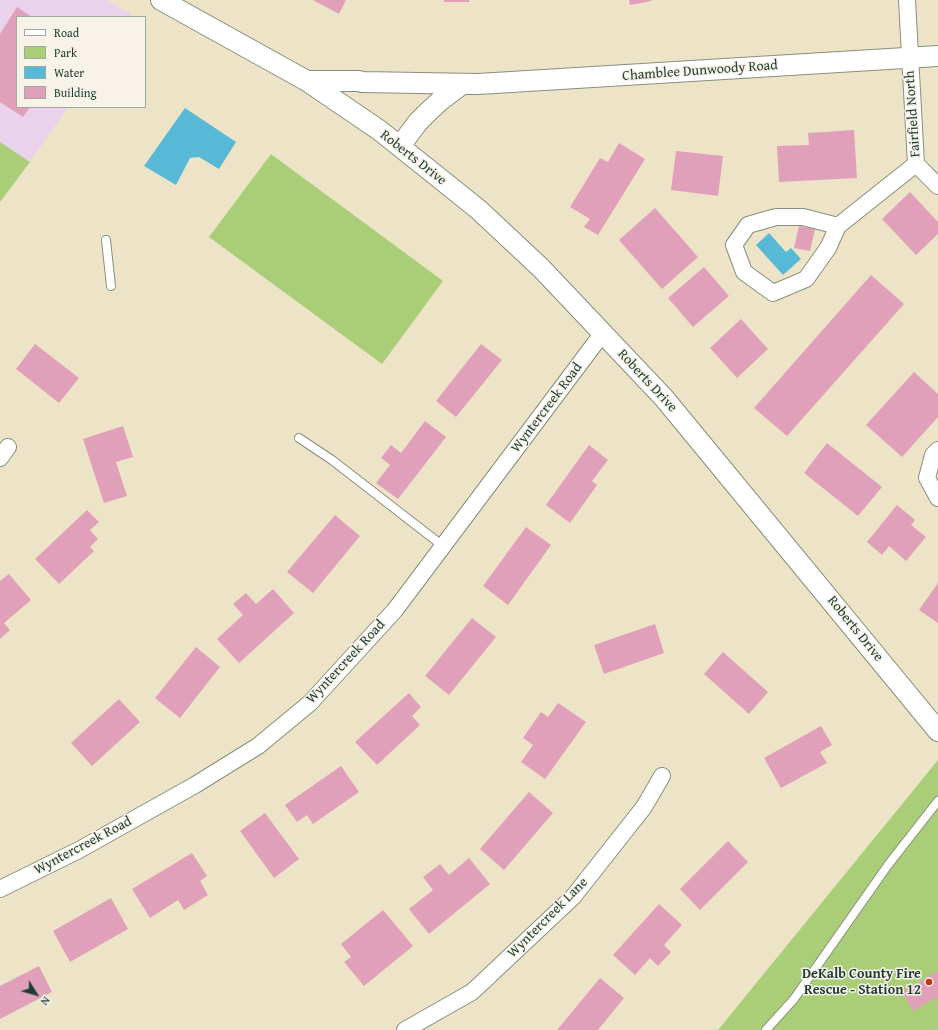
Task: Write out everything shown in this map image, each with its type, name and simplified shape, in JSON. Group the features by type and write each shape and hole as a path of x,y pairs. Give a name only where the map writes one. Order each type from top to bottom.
{"street":[{"name":"Chamblee Dunwoody Road","path":"161,0 307,81 478,84 938,56"},
{"name":"Fairfield North","path":"907,0 916,164 938,186"},
{"name":"Roberts Drive","path":"307,81 400,146 479,210 541,268 664,398 938,731"},
{"path":"400,146 418,122 429,111 462,84"},
{"path":"838,226 803,217 776,217 748,225 734,245 744,272 773,294 806,279 828,248 838,226 916,164"},
{"name":"Wyntercreek Road","path":"0,889 79,850 195,785 258,746 310,703 395,610 602,334"},
{"path":"938,450 934,455 927,478 938,498"},
{"name":"Wyntercreek Lane","path":"405,1030 472,992 573,897 644,807 662,776"}],"lane":[{"path":"106,240 111,286"},
{"path":"299,438 332,460 443,546"},
{"path":"766,1030 794,1000 888,865 938,801"}],"shaded area":[{"path":"0,0 107,0 131,14 130,16 16,16 16,108 67,108 30,162 0,142"}],"green space":[{"path":"0,142 30,162 0,202"},
{"path":"271,154 443,281 382,364 209,237"},
{"path":"938,760 938,1030 718,1030"}],"water":[{"path":"185,108 236,142 219,169 199,157 190,158 176,185 144,166"},
{"path":"769,233 786,252 791,248 801,259 783,275 756,245"}],"building":[{"path":"313,0 346,0 339,14"},
{"path":"444,0 469,0 469,2 444,2"},
{"path":"629,0 651,0 651,1 630,5"},
{"path":"17,7 30,16 16,16 16,108 29,108 23,117 0,102 0,34"},
{"path":"854,130 857,178 779,182 777,146 809,145 808,133"},
{"path":"619,143 645,159 598,235 584,227 590,219 570,207 600,158 608,162"},
{"path":"676,151 723,156 718,196 671,190"},
{"path":"910,192 938,222 938,234 916,255 882,219"},
{"path":"655,208 698,257 662,289 619,240"},
{"path":"799,226 815,229 810,251 794,248"},
{"path":"704,267 729,296 693,327 668,298"},
{"path":"871,275 904,304 787,436 754,408"},
{"path":"741,319 768,349 737,378 710,348"},
{"path":"35,344 79,378 59,403 16,369"},
{"path":"481,344 502,360 456,417 436,401"},
{"path":"914,372 938,394 938,417 902,457 866,425"},
{"path":"425,421 446,437 398,499 376,483 390,465 381,458 391,445 401,453"},
{"path":"123,426 133,457 116,462 127,496 104,503 83,439"},
{"path":"827,443 882,487 858,516 804,473"},
{"path":"589,445 608,460 592,481 597,485 570,523 546,505"},
{"path":"897,505 915,520 911,525 926,537 906,561 889,546 882,555 867,542"},
{"path":"87,510 99,522 90,530 98,539 90,547 94,551 59,584 35,559"},
{"path":"335,515 360,536 313,593 287,572"},
{"path":"526,527 551,545 508,605 483,586"},
{"path":"9,574 31,600 4,623 10,630 0,639 0,581"},
{"path":"938,583 938,623 919,610"},
{"path":"273,589 294,613 239,663 217,639 243,615 233,604 246,593 256,604"},
{"path":"472,618 496,637 449,695 425,676"},
{"path":"655,624 664,653 604,674 594,645"},
{"path":"196,647 220,667 180,718 155,698"},
{"path":"723,652 768,692 749,714 704,674"},
{"path":"409,693 421,707 412,716 420,725 377,765 355,742"},
{"path":"119,699 140,722 92,766 71,743"},
{"path":"558,703 586,722 545,779 521,762 533,745 523,738 541,712 548,717"},
{"path":"821,726 832,745 820,752 827,763 781,788 764,758"},
{"path":"341,766 359,792 313,824 307,815 297,822 285,805"},
{"path":"529,792 553,813 504,870 480,849"},
{"path":"265,813 299,859 274,878 240,831"},
{"path":"728,841 748,862 700,910 680,889"},
{"path":"192,853 207,876 200,881 208,895 184,910 178,900 150,918 132,889"},
{"path":"469,858 490,884 429,934 409,909 433,890 423,877 440,864 449,875"},
{"path":"111,898 128,929 70,962 53,931"},
{"path":"659,904 682,925 664,945 671,952 658,966 650,958 635,975 613,955"},
{"path":"383,910 413,946 364,986 344,962 351,957 341,944"},
{"path":"39,966 52,992 0,1019 0,986"},
{"name":"DeKalb County Fire Rescue - Station 12","path":"938,971 938,1000 936,997 913,1011 902,992"},
{"path":"600,978 624,998 598,1030 557,1030"}],"place":[{"name":"DeKalb County Fire Rescue - Station 12","path":"929,982"}]}
